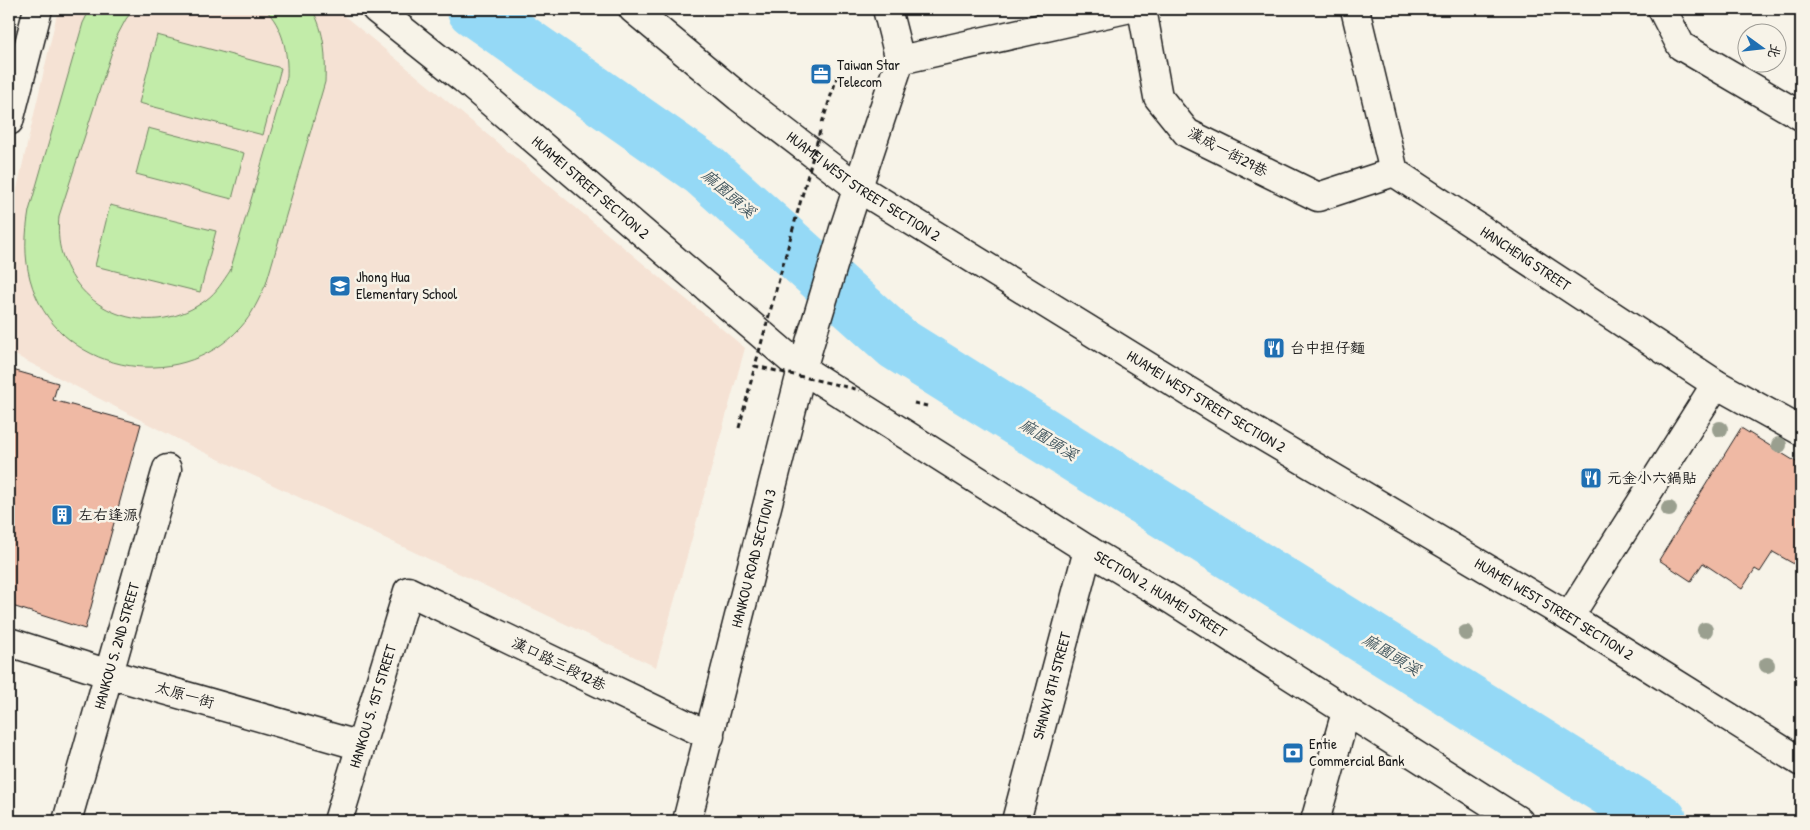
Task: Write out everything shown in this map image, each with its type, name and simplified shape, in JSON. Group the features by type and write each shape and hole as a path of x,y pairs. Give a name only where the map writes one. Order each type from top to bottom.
{"street":[{"path":"9,121 38,9"},
{"name":"HUAMEI STREET SECTION 2","path":"376,9 464,79 802,369"},
{"name":"HUAMEI WEST STREET SECTION 2","path":"634,9 739,97 858,188 1217,410 1569,617 1801,762"},
{"path":"887,9 900,60 1126,9"},
{"name":"漢成一街29巷","path":"1142,9 1158,97 1187,133 1318,197 1394,172"},
{"path":"1356,9 1394,172"},
{"path":"1662,9 1682,46 1801,116"},
{"name":"HANKOU ROAD SECTION 3","path":"687,821 802,369 844,228 900,60"},
{"name":"HANCHENG STREET","path":"1394,172 1716,384 1801,431"},
{"name":"SECTION 2, HUAMEI STREET","path":"802,369 1088,550 1172,600 1519,821"},
{"path":"1569,617 1716,384"},
{"name":"HANKOU S. 2ND STREET","path":"67,821 167,469"},
{"name":"SHANXI 8TH STREET","path":"1016,821 1088,550"},
{"name":"漢口路三段12巷","path":"408,591 710,736"},
{"name":"HANKOU S. 1ST STREET","path":"338,821 408,591"},
{"name":"太原一街","path":"9,642 109,674 362,746"},
{"path":"1315,821 1346,712"}],"path":[{"path":"739,428 820,131 838,74"},
{"path":"755,366 860,390"}],"shaded area":[{"name":"Jhong Hua Elementary School","path":"58,9 336,9 745,348 656,667 191,446 9,352 9,224"}],"green space":[{"path":"90,9 134,9 117,36 59,216 58,231 60,245 72,276 86,293 103,307 122,315 143,319 164,318 186,312 210,297 230,271 287,77 287,58 283,40 276,24 265,9 312,9 320,26 325,54 325,82 266,284 252,312 241,327 215,349 185,362 153,367 121,364 91,354 65,336 44,311 30,279 26,245 29,211 83,23"},
{"path":"157,35 281,68 263,135 139,103"},
{"path":"148,128 244,153 232,199 136,174"},
{"path":"110,205 216,231 200,292 95,266"}],"building":[{"name":"左右逢源","path":"9,369 58,383 53,400 141,424 85,629 9,605"},
{"path":"1741,428 1801,465 1801,568 1773,552 1760,572 1755,569 1742,589 1703,563 1691,581 1659,560"}],"waterway":[{"name":"麻園頭溪","path":"474,9 704,170 898,344 1660,821"}],"place":[{"name":"Taiwan Star Telecom","path":"821,74"},
{"name":"Jhong Hua Elementary School","path":"340,286"},
{"name":"台中担仔麵","path":"1274,348"},
{"name":"元金小六鍋貼","path":"1591,478"},
{"name":"左右逢源","path":"62,515"},
{"name":"Entie Commercial Bank","path":"1293,753"}]}
